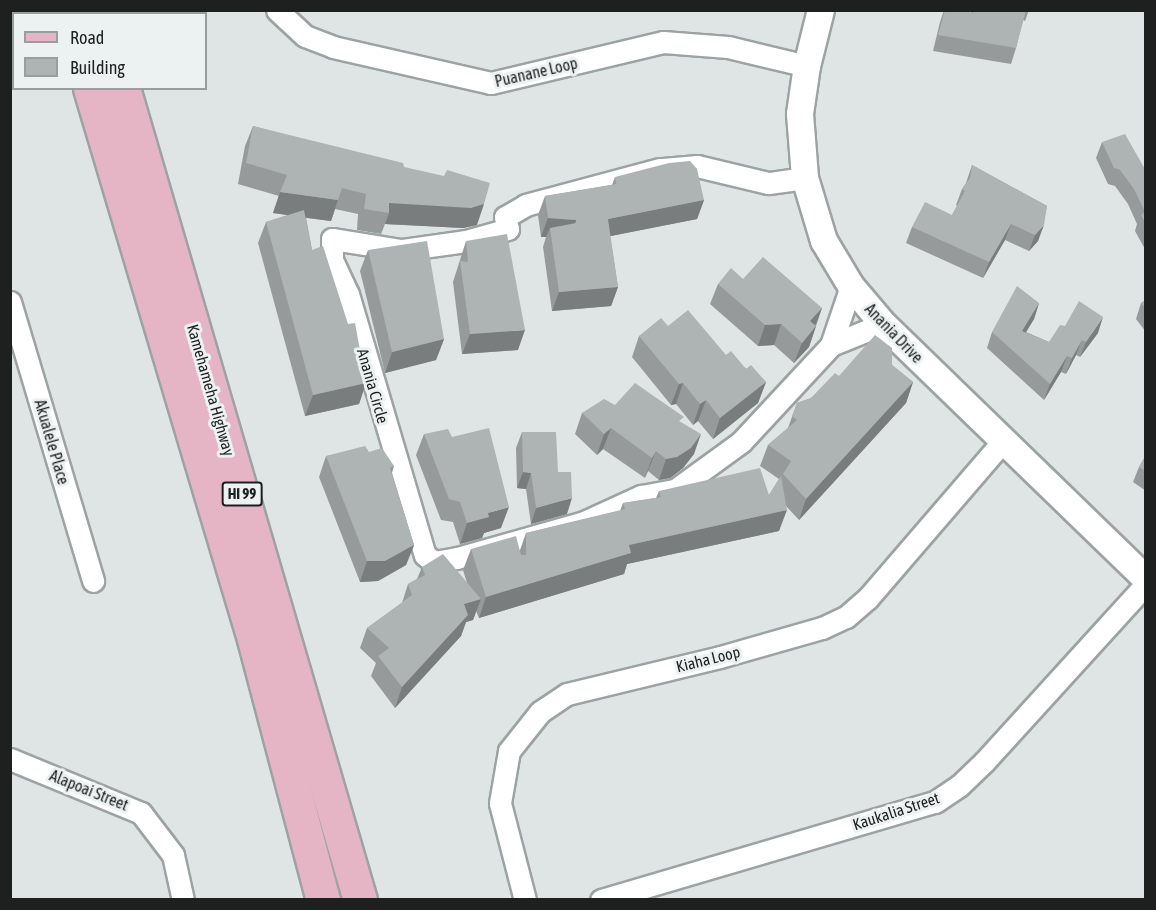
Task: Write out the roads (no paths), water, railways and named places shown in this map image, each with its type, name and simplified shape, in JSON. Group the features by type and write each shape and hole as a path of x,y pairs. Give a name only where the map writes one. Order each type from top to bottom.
{"main road":[{"name":"Kamehameha Highway","path":"91,90 254,639 323,900"},
{"name":"Kamehameha Highway","path":"124,90 360,900"}],"street":[{"name":"Puanane Loop","path":"277,10 305,36 333,47 491,84 663,42 728,47 807,66"},
{"name":"Anania Drive","path":"821,10 807,66 800,114 805,178 825,241 851,286 883,324 1146,581"},
{"name":"Anania Circle","path":"805,178 768,183 697,166 660,169 526,205 505,218 507,229 466,241 401,250 333,239 333,260 348,294 418,540 434,562 584,522 641,496 675,490 741,442 831,345 851,286"},
{"name":"Akualele Place","path":"10,302 93,581"},
{"name":"Anania Circle","path":"831,345 883,324"},
{"name":"Kiaha Loop","path":"525,900 500,802 509,751 540,712 567,694 720,657 822,628 846,617 868,598 1003,441"},
{"name":"Kaukalia Street","path":"601,900 935,802 984,762 1146,581"},
{"name":"Alapoai Street","path":"10,759 141,813 173,855 183,900"}]}
